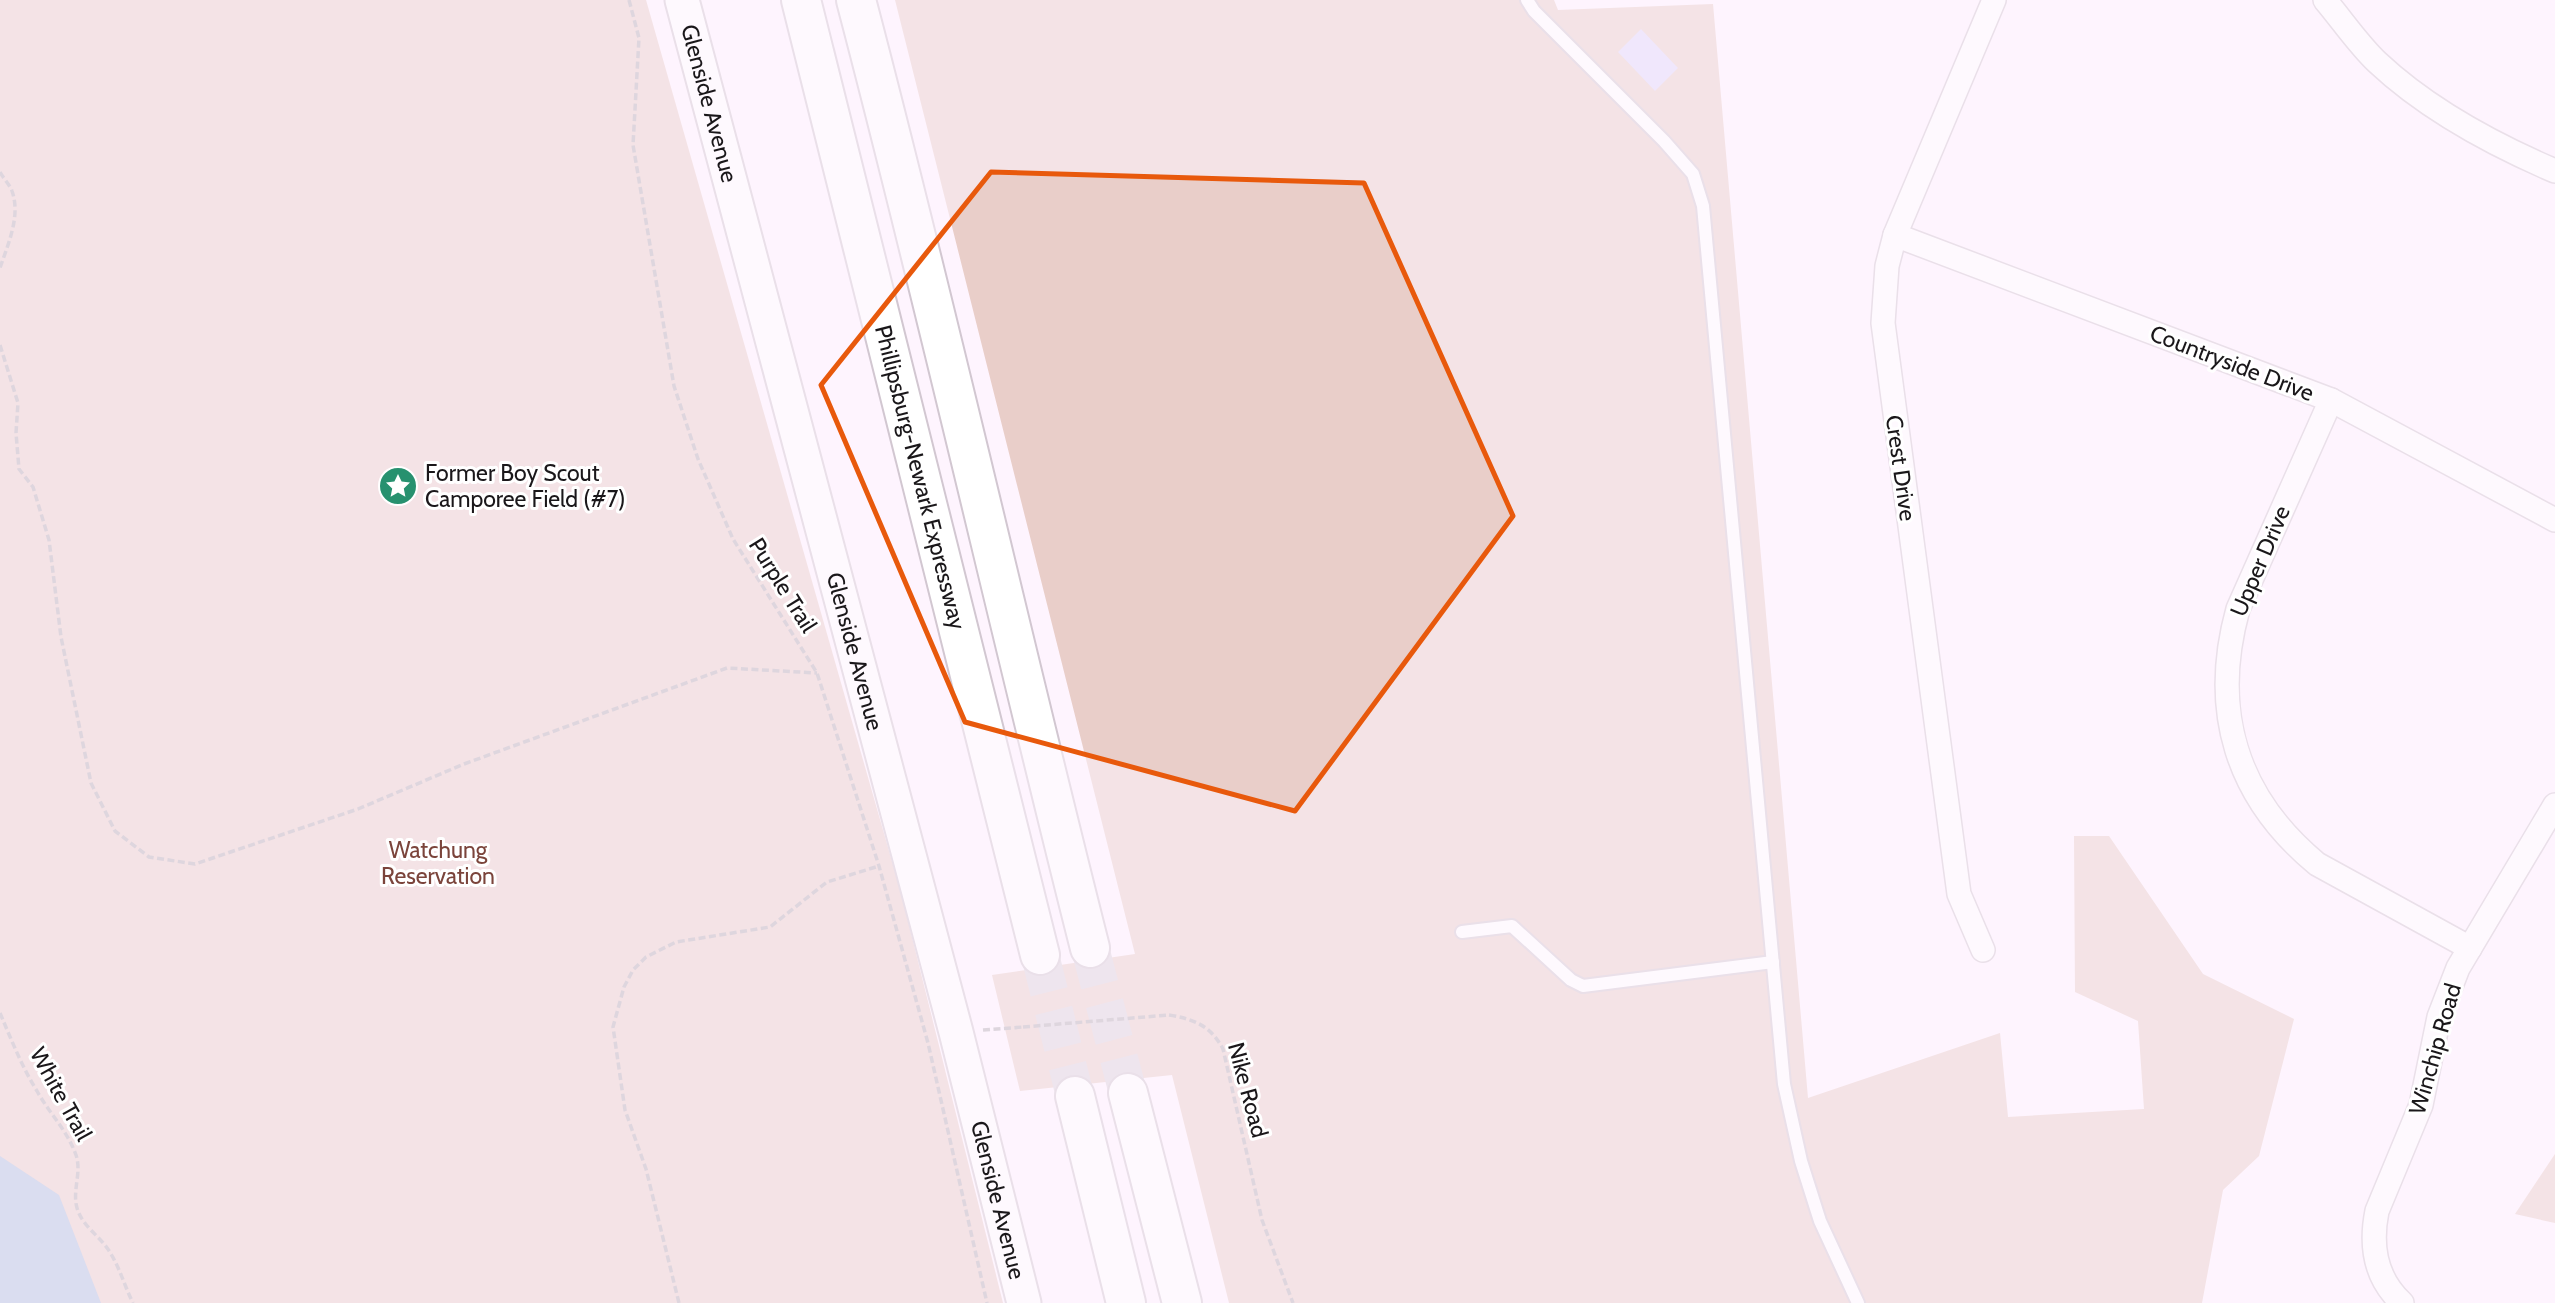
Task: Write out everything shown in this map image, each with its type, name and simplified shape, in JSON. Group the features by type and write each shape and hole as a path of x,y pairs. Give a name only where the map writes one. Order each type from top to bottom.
{"highway":[{"name":"Phillipsburg-Newark Expressway","path":"801,0 1040,955"},
{"path":"856,0 901,172 1021,680 1090,948"},
{"path":"1128,1093 1182,1303"},
{"path":"1075,1096 1126,1303"}],"main road":[{"name":"Glenside Avenue","path":"682,0 956,1032 1024,1303"}],"street":[{"name":"Crest Drive","path":"1983,950 1959,894 1883,323 1887,266 1895,235 1994,0"},
{"path":"2325,0 2377,61 2424,98 2496,146 2555,171"},
{"name":"Countryside Drive","path":"1895,235 2331,400 2555,520"},
{"name":"Upper Drive","path":"2331,400 2238,609 2227,667 2230,726 2244,771 2254,792 2274,821 2298,848 2318,864 2470,948"},
{"name":"Winchip Road","path":"2402,1303 2385,1282 2377,1265 2374,1229 2378,1211 2421,1105 2439,1017 2470,948 2555,805"}],"lane":[{"path":"1527,0 1534,11 1664,141 1693,174 1703,206 1784,1084 1801,1161 1820,1221 1858,1303"},
{"path":"1462,932 1512,926 1571,980 1583,986 1773,962"}],"path":[{"name":"Purple Trail","path":"629,0 639,38 633,145 674,386 698,459 733,539 817,673 879,866 928,1043 988,1303"},
{"path":"0,172 12,191 14,209 14,228 0,268"},
{"path":"0,345 18,403 16,433 19,469 33,487 50,540 61,637 91,783 105,816 115,831 149,857 195,864 358,809 464,764 727,668 817,673"},
{"path":"680,1303 646,1169 625,1110 613,1027 624,987 633,970 646,957 676,942 770,927 827,882 879,866"},
{"name":"White Trail","path":"0,1013 37,1092 61,1125 76,1154 80,1173 76,1204 81,1219 107,1248 133,1303"},
{"name":"Nike Road","path":"956,1032 1169,1015 1202,1023 1223,1049 1262,1220 1293,1303"}],"highlighted area":[{"path":"991,172 1364,183 1513,516 1295,811 965,722 821,385"}],"green space":[{"name":"Watchung Reservation","path":"0,0 646,0 901,893 1003,1303 0,1303"},
{"path":"895,0 1554,0 1558,10 1713,4 1808,1098 2000,1033 2008,1117 2144,1109 2138,1021 2075,992 2074,836 2109,836 2203,974 2294,1019 2259,1156 2223,1190 2202,1303 1229,1303 1172,1075 1020,1091 992,975 1135,954"},
{"path":"2555,1154 2555,1223 2515,1214"}],"water":[{"path":"0,1156 59,1195 101,1303 0,1303"}],"building":[{"path":"1641,29 1678,68 1655,91 1618,52"}],"tunnel":[{"path":"1090,948 1128,1093"},
{"path":"1040,955 1075,1096"}],"place":[{"name":"Former Boy Scout Camporee Field (#7)","path":"398,486"}]}
